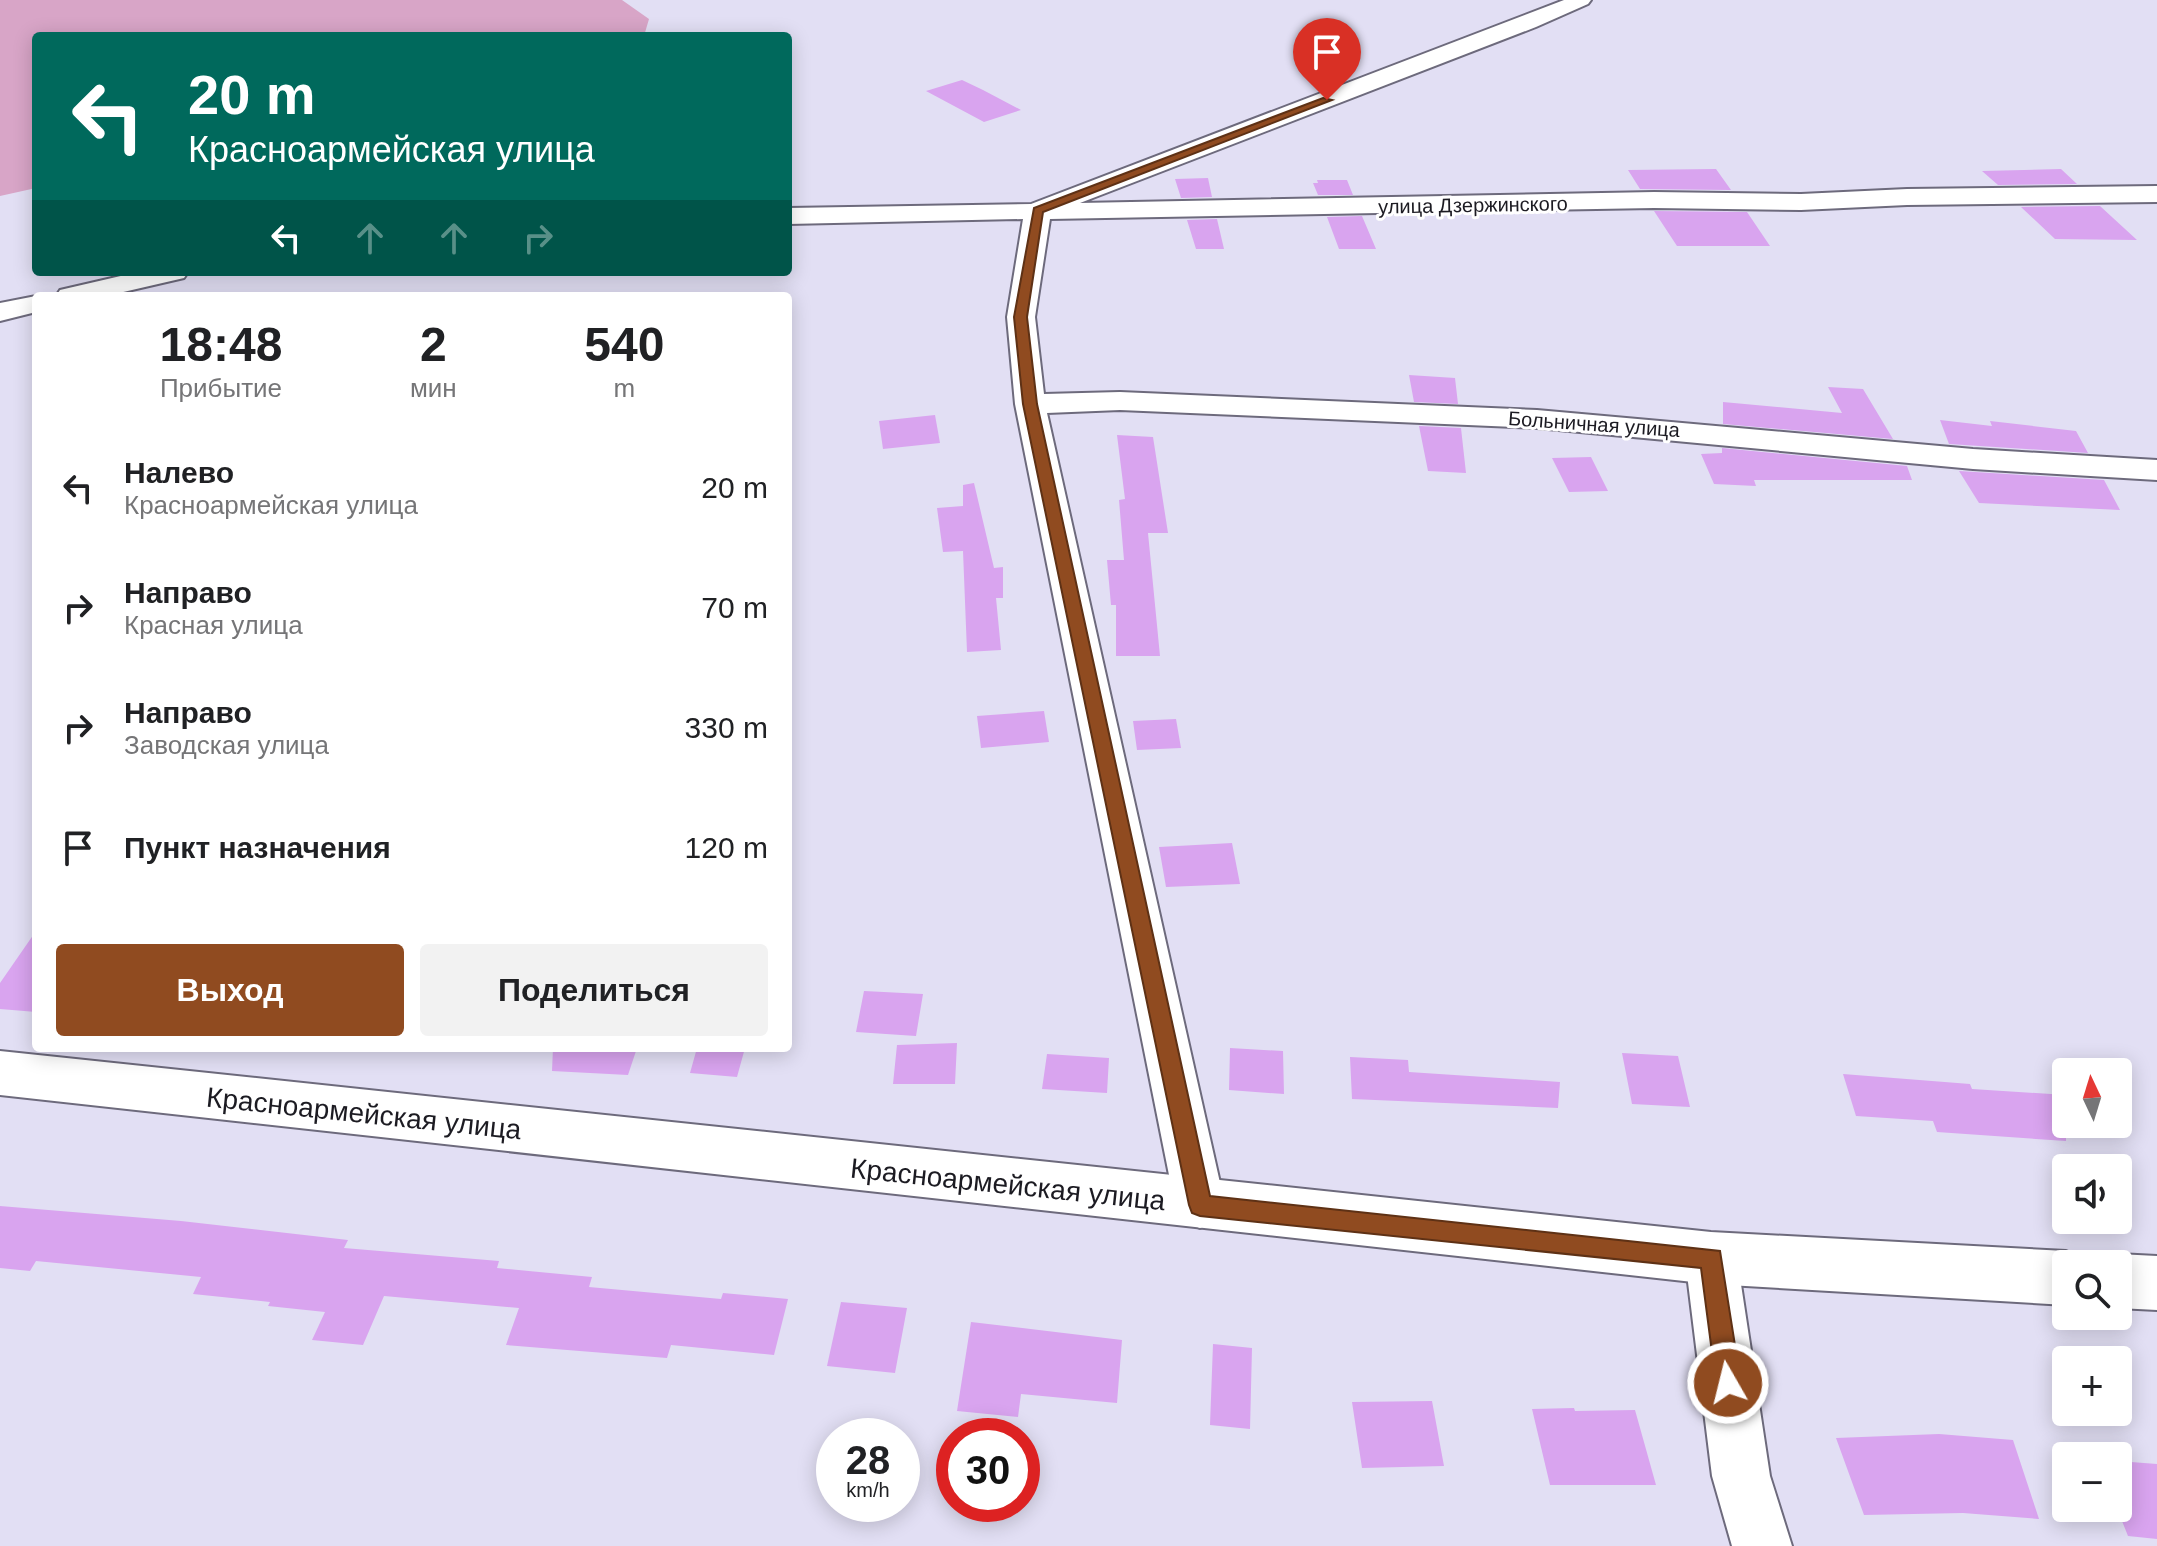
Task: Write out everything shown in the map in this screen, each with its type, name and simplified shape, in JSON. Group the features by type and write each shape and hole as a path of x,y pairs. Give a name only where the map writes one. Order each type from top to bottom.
{"main road":[{"name":"Красноармейская улица","path":"0,1073 1711,1258 2052,1277"},
{"path":"2132,1282 2157,1283"}],"street":[{"path":"1200,1205 1030,404 1021,317 1038,210 1515,29 1581,0"},
{"name":"улица Дзержинского","path":"792,216 2157,194"},
{"path":"87,292 157,276"},
{"path":"0,312 32,305"},
{"name":"Больничная улица","path":"1030,404 1120,401 1537,419 1973,459 2157,470"},
{"path":"1711,1258 1741,1476 1762,1546"}],"shaded area":[{"path":"0,0 622,0 649,19 645,32 32,32 32,189 0,196"}],"building":[{"path":"962,80 1021,110 984,122 926,91"},
{"path":"1716,169 1731,190 1640,189 1628,170"},
{"path":"2061,169 2077,184 1998,185 1982,171"},
{"path":"1208,178 1212,197 1181,198 1175,179"},
{"path":"1317,180 1347,180 1353,195 1318,195 1313,183 1318,183"},
{"path":"2100,206 2137,240 2055,239 2021,207"},
{"path":"1654,211 1747,212 1770,246 1677,246"},
{"path":"1362,216 1376,249 1339,249 1327,217"},
{"path":"1217,219 1224,249 1196,249 1187,220"},
{"path":"1409,375 1455,378 1458,404 1414,402"},
{"path":"1828,387 1863,389 1893,439 1723,424 1723,402 1842,413"},
{"path":"935,415 940,443 883,449 879,421"},
{"path":"1940,420 1992,426 1990,421 2076,431 2088,453 1949,444"},
{"path":"1419,426 1461,428 1466,473 1428,471"},
{"path":"1117,435 1153,437 1168,533 1148,533 1160,656 1116,656 1116,605 1111,605 1107,560 1124,560 1119,500 1125,499"},
{"path":"1722,448 1907,466 1912,480 1754,480 1756,486 1714,484 1701,454 1722,453"},
{"path":"1591,457 1608,491 1569,492 1552,458"},
{"path":"1959,471 2104,480 2120,510 1979,503"},
{"path":"974,483 994,568 1003,567 1003,598 996,598 1001,650 967,652 963,551 943,552 937,508 963,506 963,485"},
{"path":"1044,711 1049,742 981,748 977,716"},
{"path":"1176,719 1181,748 1137,750 1133,721"},
{"path":"1232,843 1240,884 1166,887 1159,847"},
{"path":"32,937 32,1012 0,1009 0,983"},
{"path":"864,991 923,994 916,1036 856,1032"},
{"path":"957,1043 955,1084 893,1084 897,1045"},
{"path":"1230,1048 1283,1051 1284,1094 1229,1090"},
{"path":"553,1052 636,1052 628,1075 552,1071"},
{"path":"696,1052 744,1052 737,1077 690,1073"},
{"path":"1622,1053 1678,1056 1690,1107 1632,1104"},
{"path":"1047,1054 1109,1058 1107,1093 1042,1089"},
{"path":"1350,1057 1408,1060 1409,1072 1560,1082 1558,1108 1352,1099"},
{"path":"1843,1074 1970,1084 1972,1089 2052,1094 2052,1138 2066,1138 2066,1141 1937,1132 1933,1121 1856,1116"},
{"path":"0,1206 181,1221 348,1240 344,1248 499,1261 497,1268 592,1277 589,1287 721,1299 723,1293 788,1299 774,1355 671,1345 667,1358 506,1345 519,1308 384,1296 363,1345 312,1340 325,1312 268,1306 270,1302 193,1294 201,1277 36,1261 30,1271 0,1268"},
{"path":"841,1302 907,1308 895,1373 827,1366"},
{"path":"971,1322 1122,1340 1117,1403 1021,1394 1018,1417 957,1411"},
{"path":"1213,1344 1252,1348 1250,1429 1210,1425"},
{"path":"1432,1401 1444,1466 1362,1468 1352,1402"},
{"path":"1574,1408 1575,1411 1635,1410 1656,1485 1550,1485 1532,1409"},
{"path":"1939,1434 2013,1440 2039,1519 1963,1513 1864,1515 1836,1438"},
{"path":"2132,1462 2157,1464 2157,1539 2128,1536 2122,1522 2132,1522"}],"route":[{"path":"1327,100 1038,210 1021,317 1030,404 1200,1205 1711,1258 1728,1383"}]}
